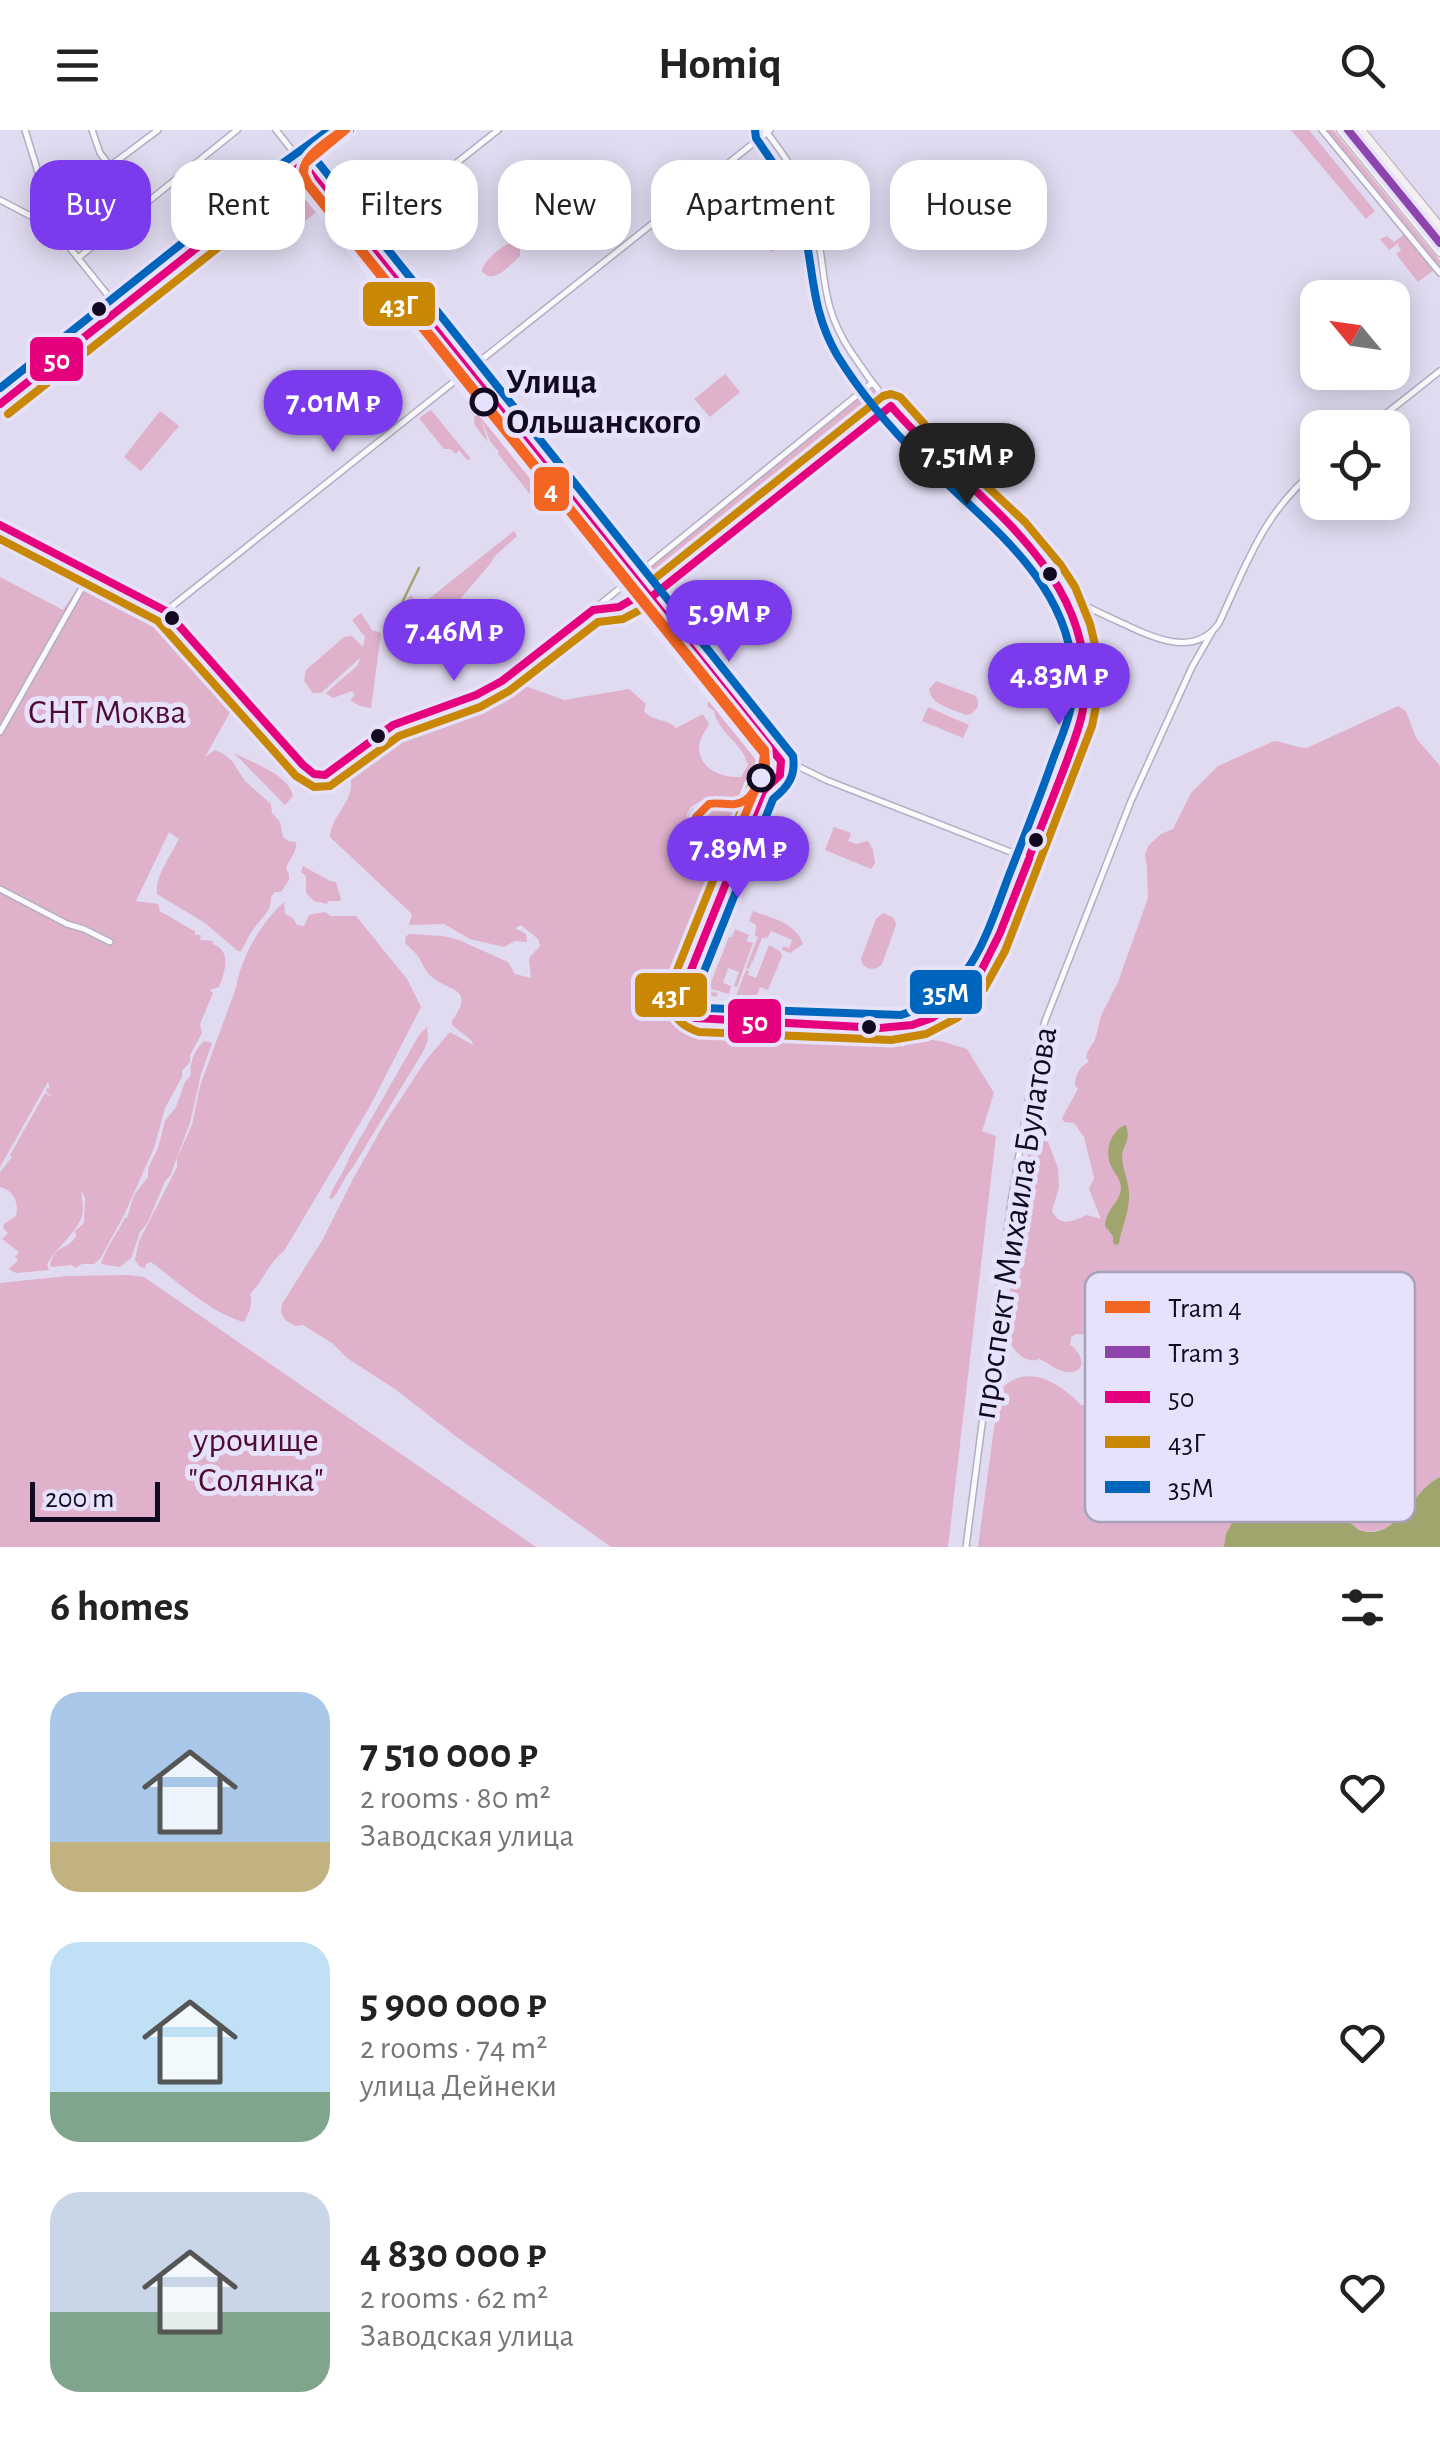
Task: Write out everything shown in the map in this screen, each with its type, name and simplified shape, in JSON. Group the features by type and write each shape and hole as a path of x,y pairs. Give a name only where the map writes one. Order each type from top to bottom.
{"main road":[{"path":"305,162 339,130"},
{"path":"305,163 350,130"},
{"path":"1341,130 1440,252"},
{"path":"1361,130 1440,230 1431,241"},
{"path":"305,167 325,192"},
{"path":"0,404 194,250"},
{"path":"372,250 778,756"}],"street":[{"path":"26,130 35,160"},
{"path":"92,130 105,160"},
{"path":"118,160 158,130"},
{"path":"78,258 236,130"},
{"path":"276,130 300,160"},
{"path":"460,160 498,130"},
{"path":"1322,130 1440,273"},
{"path":"166,611 767,131 793,169 812,210 832,319 848,349 934,454 1017,532 1047,568 1074,616 1085,650 1086,673 1085,700 1074,740 1029,859 974,982 954,1005 903,1028 701,1020 684,1010 682,999 687,980 778,756"},
{"path":"0,200 30,216"},
{"path":"72,250 119,309"},
{"path":"1391,410 1440,371"},
{"path":"0,525 166,611 300,762 316,776 325,775 393,725 476,696 524,666 872,383"},
{"path":"593,610 621,606 641,595 650,598 891,406"},
{"name":"проспект Михаила Булатова","path":"966,1547 1011,1202 1045,1020 1131,801 1192,667 1219,622 1269,520 1300,483"},
{"path":"0,732 91,572"},
{"path":"629,602 640,585"},
{"path":"1065,595 1166,642 1196,640 1212,632"},
{"path":"606,598 609,606 621,606"},
{"path":"1074,616 1083,605"},
{"path":"778,756 1029,859"},
{"path":"775,782 782,767 778,756"},
{"path":"764,791 798,767"},
{"path":"0,889 110,942"}],"green space":[{"path":"1291,130 1309,130 1375,211 1366,219"},
{"path":"1324,130 1333,130 1440,261 1440,272"},
{"path":"1343,130 1356,130 1433,227 1432,231 1428,231"},
{"path":"306,195 319,210 305,221 305,196"},
{"path":"1406,233 1435,269 1418,282 1396,254 1401,250 1399,243 1389,250 1380,239 1387,236 1394,242"},
{"path":"500,250 520,250 520,256 501,272 486,275 482,271"},
{"path":"725,374 740,392 710,417 694,399"},
{"path":"869,389 884,401 884,409 657,590 642,571"},
{"path":"431,410 471,459 467,460 459,450 456,454 444,449 419,418"},
{"path":"160,411 179,426 141,471 124,457"},
{"path":"480,413 551,498 542,508 540,500 537,503 498,454 480,416 488,442 475,426 474,417"},
{"path":"514,531 517,536 495,556 456,604 402,612 402,604 411,595 421,605"},
{"name":"СНТ Моква","path":"88,573 160,611 239,696 205,757 215,750 232,761 245,781 271,804 283,837 296,842 296,846 286,869 289,880 281,892 271,897 268,910 238,951 205,923 157,894 161,873 179,839 169,832 136,901 158,904 160,912 201,935 200,940 213,941 219,947 225,957 225,969 219,987 210,990 213,993 200,1024 202,1033 165,1108 154,1148 124,1215 100,1259 75,1268 51,1267 55,1254 47,1264 49,1270 16,1273 9,1269 18,1260 15,1257 19,1252 2,1239 8,1233 4,1224 16,1216 17,1206 12,1194 0,1187 0,1172 12,1157 45,1093 52,1097 46,1091 50,1089 48,1082 0,1167 0,577 63,610","holes":["81,1190 85,1198 84,1223 75,1231 73,1241 56,1252 80,1222"]},
{"path":"361,613 372,630 381,633 371,708 350,700 355,695 352,691 333,698 326,693 357,666 361,657 321,693 313,693 304,681 306,670 344,637 352,636 363,647 365,637 352,620"},
{"path":"936,681 976,696 978,707 966,715 938,703 929,689"},
{"path":"516,686 564,700 629,689 646,704 647,714 676,728 703,714 709,724 699,744 703,761 719,774 741,777 748,765 707,706 714,696 759,750 761,763 748,797 742,801 702,800 687,814 686,831 680,840 684,847 698,850 703,840 734,841 737,846 678,994 676,1014 680,1021 885,1034 888,1042 903,1047 918,1040 942,1042 967,1049 994,1093 982,1131 996,1136 948,1547 611,1547 347,1358 332,1343 303,1325 295,1326 285,1320 282,1304 323,1239 384,1124 426,1060 450,1032 473,1045 452,1025 461,995 428,973 405,943 406,936 459,940 508,962 515,974 531,978 529,958 540,946 538,939 521,925 515,928 526,934 527,942 515,941 504,947 470,939 444,924 409,925 412,914 330,837 351,788 351,765 367,745 391,729 433,720 470,700"},
{"path":"1398,706 1406,711 1416,738 1440,766 1440,1477 1415,1498 1415,1272 1085,1272 1085,1335 1071,1337 1070,1345 1080,1357 1081,1366 1068,1372 1021,1356 1005,1329 1031,1136 1048,1142 1058,1168 1059,1187 1052,1211 1055,1216 1067,1222 1087,1215 1101,1219 1089,1189 1094,1178 1084,1137 1074,1123 1062,1118 1078,1089 1078,1072 1089,1062 1088,1051 1148,898 1148,846 1173,829 1191,793 1218,766 1274,741 1307,748"},
{"path":"928,707 969,725 963,738 922,721"},
{"path":"234,753 278,776 293,796 285,805"},
{"path":"750,801 741,823 736,822 740,824 734,835 735,825 727,823 722,832 725,837 708,835 700,828 703,809"},
{"path":"758,810 762,812 758,823 762,824 740,882 737,881 748,850 730,894 726,891"},
{"path":"834,827 851,833 848,841 868,841 875,863 871,869 825,850"},
{"path":"303,866 336,882 340,901 314,901 306,893"},
{"path":"284,902 285,914 297,925 304,926 309,915 325,912 331,916 356,916 407,979 421,1007 369,1108 284,1251 250,1294 251,1305 244,1322 208,1305 151,1262 145,1268 135,1260 139,1241 177,1167 242,964 260,930"},
{"path":"753,911 789,926 803,944 790,953 782,950 783,946 789,948 792,940 771,931 767,939 762,938 749,969 746,968 758,937 756,925 749,921"},
{"path":"883,913 894,918 896,925 882,964 870,969 861,959 876,919"},
{"path":"711,929 716,930 699,973 703,974 700,981 696,980 700,983 698,988 693,989 703,992 700,1002 741,1014 779,1015 780,1006 774,1005 774,1001 788,1006 788,1021 699,1016 688,1009 687,990"},
{"path":"735,929 749,935 746,941 753,943 737,987 734,986 739,972 728,968 723,983 731,986 729,994 711,989 718,993 716,997 709,995 707,992"},
{"path":"769,945 782,956 768,990 760,987 756,999 736,996 746,970 756,978"},
{"path":"427,1027 424,1050 338,1191 329,1198 419,1035"},
{"path":"204,1041 212,1043 190,1123 170,1176 140,1232 131,1258 120,1267 101,1264 127,1218 134,1195 148,1177 165,1121 176,1107 191,1075 193,1056"},
{"name":"урочище \"Солянка\"","path":"144,1277 536,1547 0,1547 0,1283"},
{"path":"1030,1376 1052,1382 1085,1406 1085,1522 1233,1522 1224,1547 978,1547 999,1391 1009,1382"},
{"path":"1350,1522 1394,1522 1372,1532 1359,1530"}],"shaded area":[{"path":"1126,1125 1122,1156 1129,1203 1119,1244 1115,1245 1105,1226 1121,1189 1109,1160 1109,1148 1116,1131"},
{"path":"1440,1477 1440,1547 1224,1547 1232,1522 1349,1522 1359,1530 1372,1532 1394,1522 1415,1522 1415,1500"}],"waterway":[{"path":"399,609 419,568"}],"tram line":[{"name":"4","path":"342,130 308,158 304,165 303,173 304,181 764,754 759,777 748,798 735,804 709,804 696,817 695,823 706,834 732,837 766,765 765,750 309,184 305,164 346,130"},
{"name":"3","path":"1348,130 1440,243"},
{"path":"714,837 695,833 689,820 697,807 717,803"}],"transit line":[{"name":"35М","path":"0,388 329,130"},
{"name":"50","path":"0,404 350,130"},
{"name":"35М","path":"313,156 793,756 792,775 773,799 699,984 696,1003 704,1008 901,1015 932,1002 956,984 986,936 1068,717 1072,662 1064,627 1028,565 899,436 837,355 817,303 797,206 755,130"},
{"name":"50","path":"305,166 781,761 780,775 763,791 687,980 683,1005 688,1013 695,1018 880,1028 912,1025 932,1018 959,1000 981,971 1029,859"},
{"name":"43Г","path":"8,414 301,182 638,601"},
{"name":"43Г","path":"644,609 761,754 768,768 751,786 675,975 671,1003 676,1017 699,1032 891,1040 926,1034 957,1018 984,989 1005,951 1092,726 1099,691 1098,657 1075,587 1060,564 1025,522 946,448 900,397 891,394 883,396 653,580"},
{"name":"50","path":"650,598 891,406 1022,538 1050,573 1071,612 1083,655 1083,710 1030,855"},
{"name":"50","path":"0,525 166,611 314,774 325,775 393,725 476,695 502,681 593,610 619,607 640,595 650,598"},
{"name":"43Г","path":"0,539 158,621 296,776 314,787 330,786 399,736 480,707 509,691 598,622 623,619 646,610"}],"place":[{"name":"Улица Ольшанского","path":"484,402"}]}
